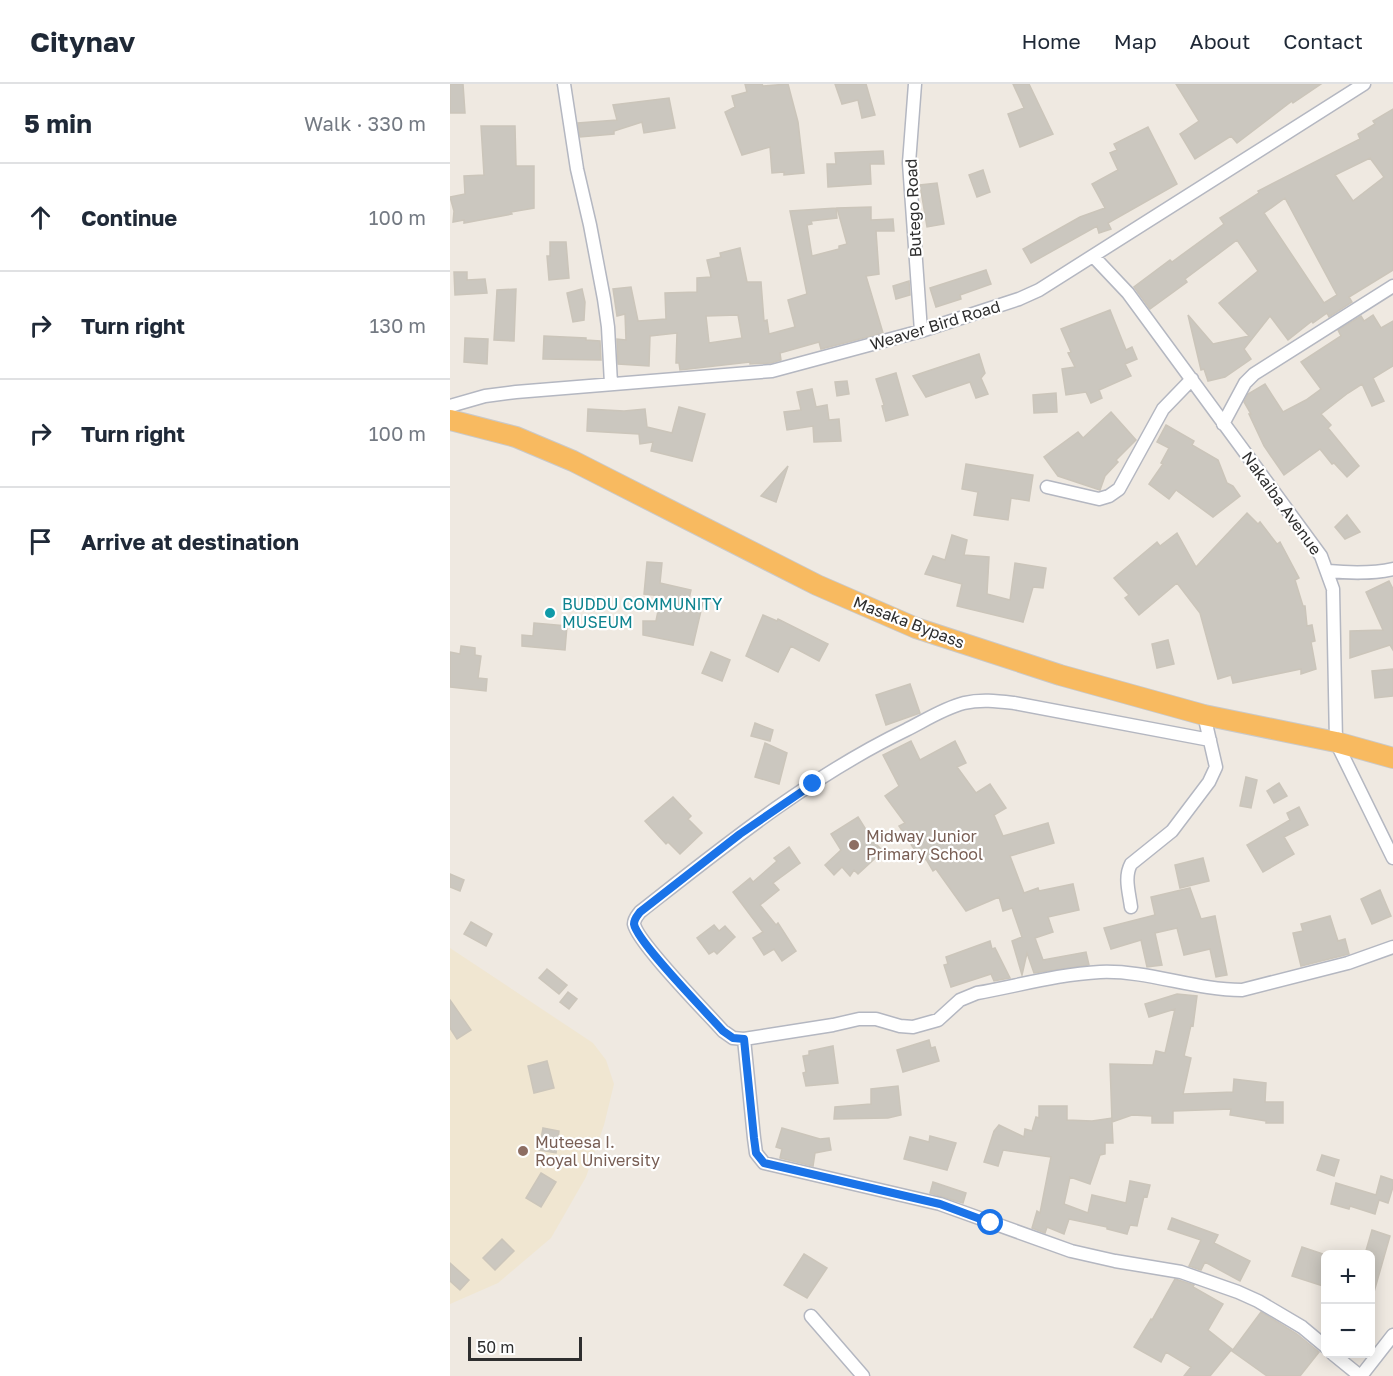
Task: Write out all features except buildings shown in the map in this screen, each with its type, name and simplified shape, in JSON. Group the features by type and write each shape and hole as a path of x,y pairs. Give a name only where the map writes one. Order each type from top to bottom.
{"highway":[{"name":"Masaka Bypass","path":"450,420 516,437 573,461 817,585 916,628 1060,675 1204,715 1336,742 1393,758"}],"street":[{"path":"564,84 577,169 604,299 611,384"},
{"name":"Butego Road","path":"915,84 909,163 921,332"},
{"name":"Weaver Bird Road","path":"450,406 485,396 772,371 921,332 1019,299 1039,290 1364,84"},
{"name":"Nakaiba Avenue","path":"1093,256 1128,293 1321,556 1333,589 1336,742 1393,858"},
{"path":"1224,424 1245,383 1254,374 1393,286"},
{"path":"1047,488 1099,499 1119,489 1163,409 1192,379"},
{"path":"1328,571 1359,573 1393,569"},
{"path":"1210,740 1059,710 987,700 962,704 866,749 740,834 635,918 634,925 654,955 723,1031 733,1038 744,1039 859,1019 876,1019 900,1026 914,1027 938,1020 960,1000 977,993 1101,972 1145,975 1226,990 1242,990 1348,963 1393,947"},
{"path":"1131,907 1127,871 1131,864 1172,831 1209,782 1216,767 1204,715"},
{"path":"744,1039 756,1153 764,1163 940,1204 1071,1251 1181,1272 1258,1301 1302,1327 1321,1343"},
{"path":"811,1316 863,1376"},
{"path":"1339,1358 1360,1376 1393,1335"}],"shaded area":[{"name":"Muteesa I. Royal University","path":"450,948 593,1043 606,1060 614,1084 604,1125 586,1177 551,1238 498,1283 450,1304"}],"place":[{"name":"BUDDU COMMUNITY MUSEUM","path":"550,613"},
{"name":"Midway Junior Primary School","path":"854,845"},
{"name":"Muteesa I. Royal University","path":"523,1151"}],"route":[{"path":"813,784 740,834 640,912 635,918 634,925 654,955 723,1031 733,1038 744,1039 756,1153 764,1163 940,1204 991,1223"}]}
